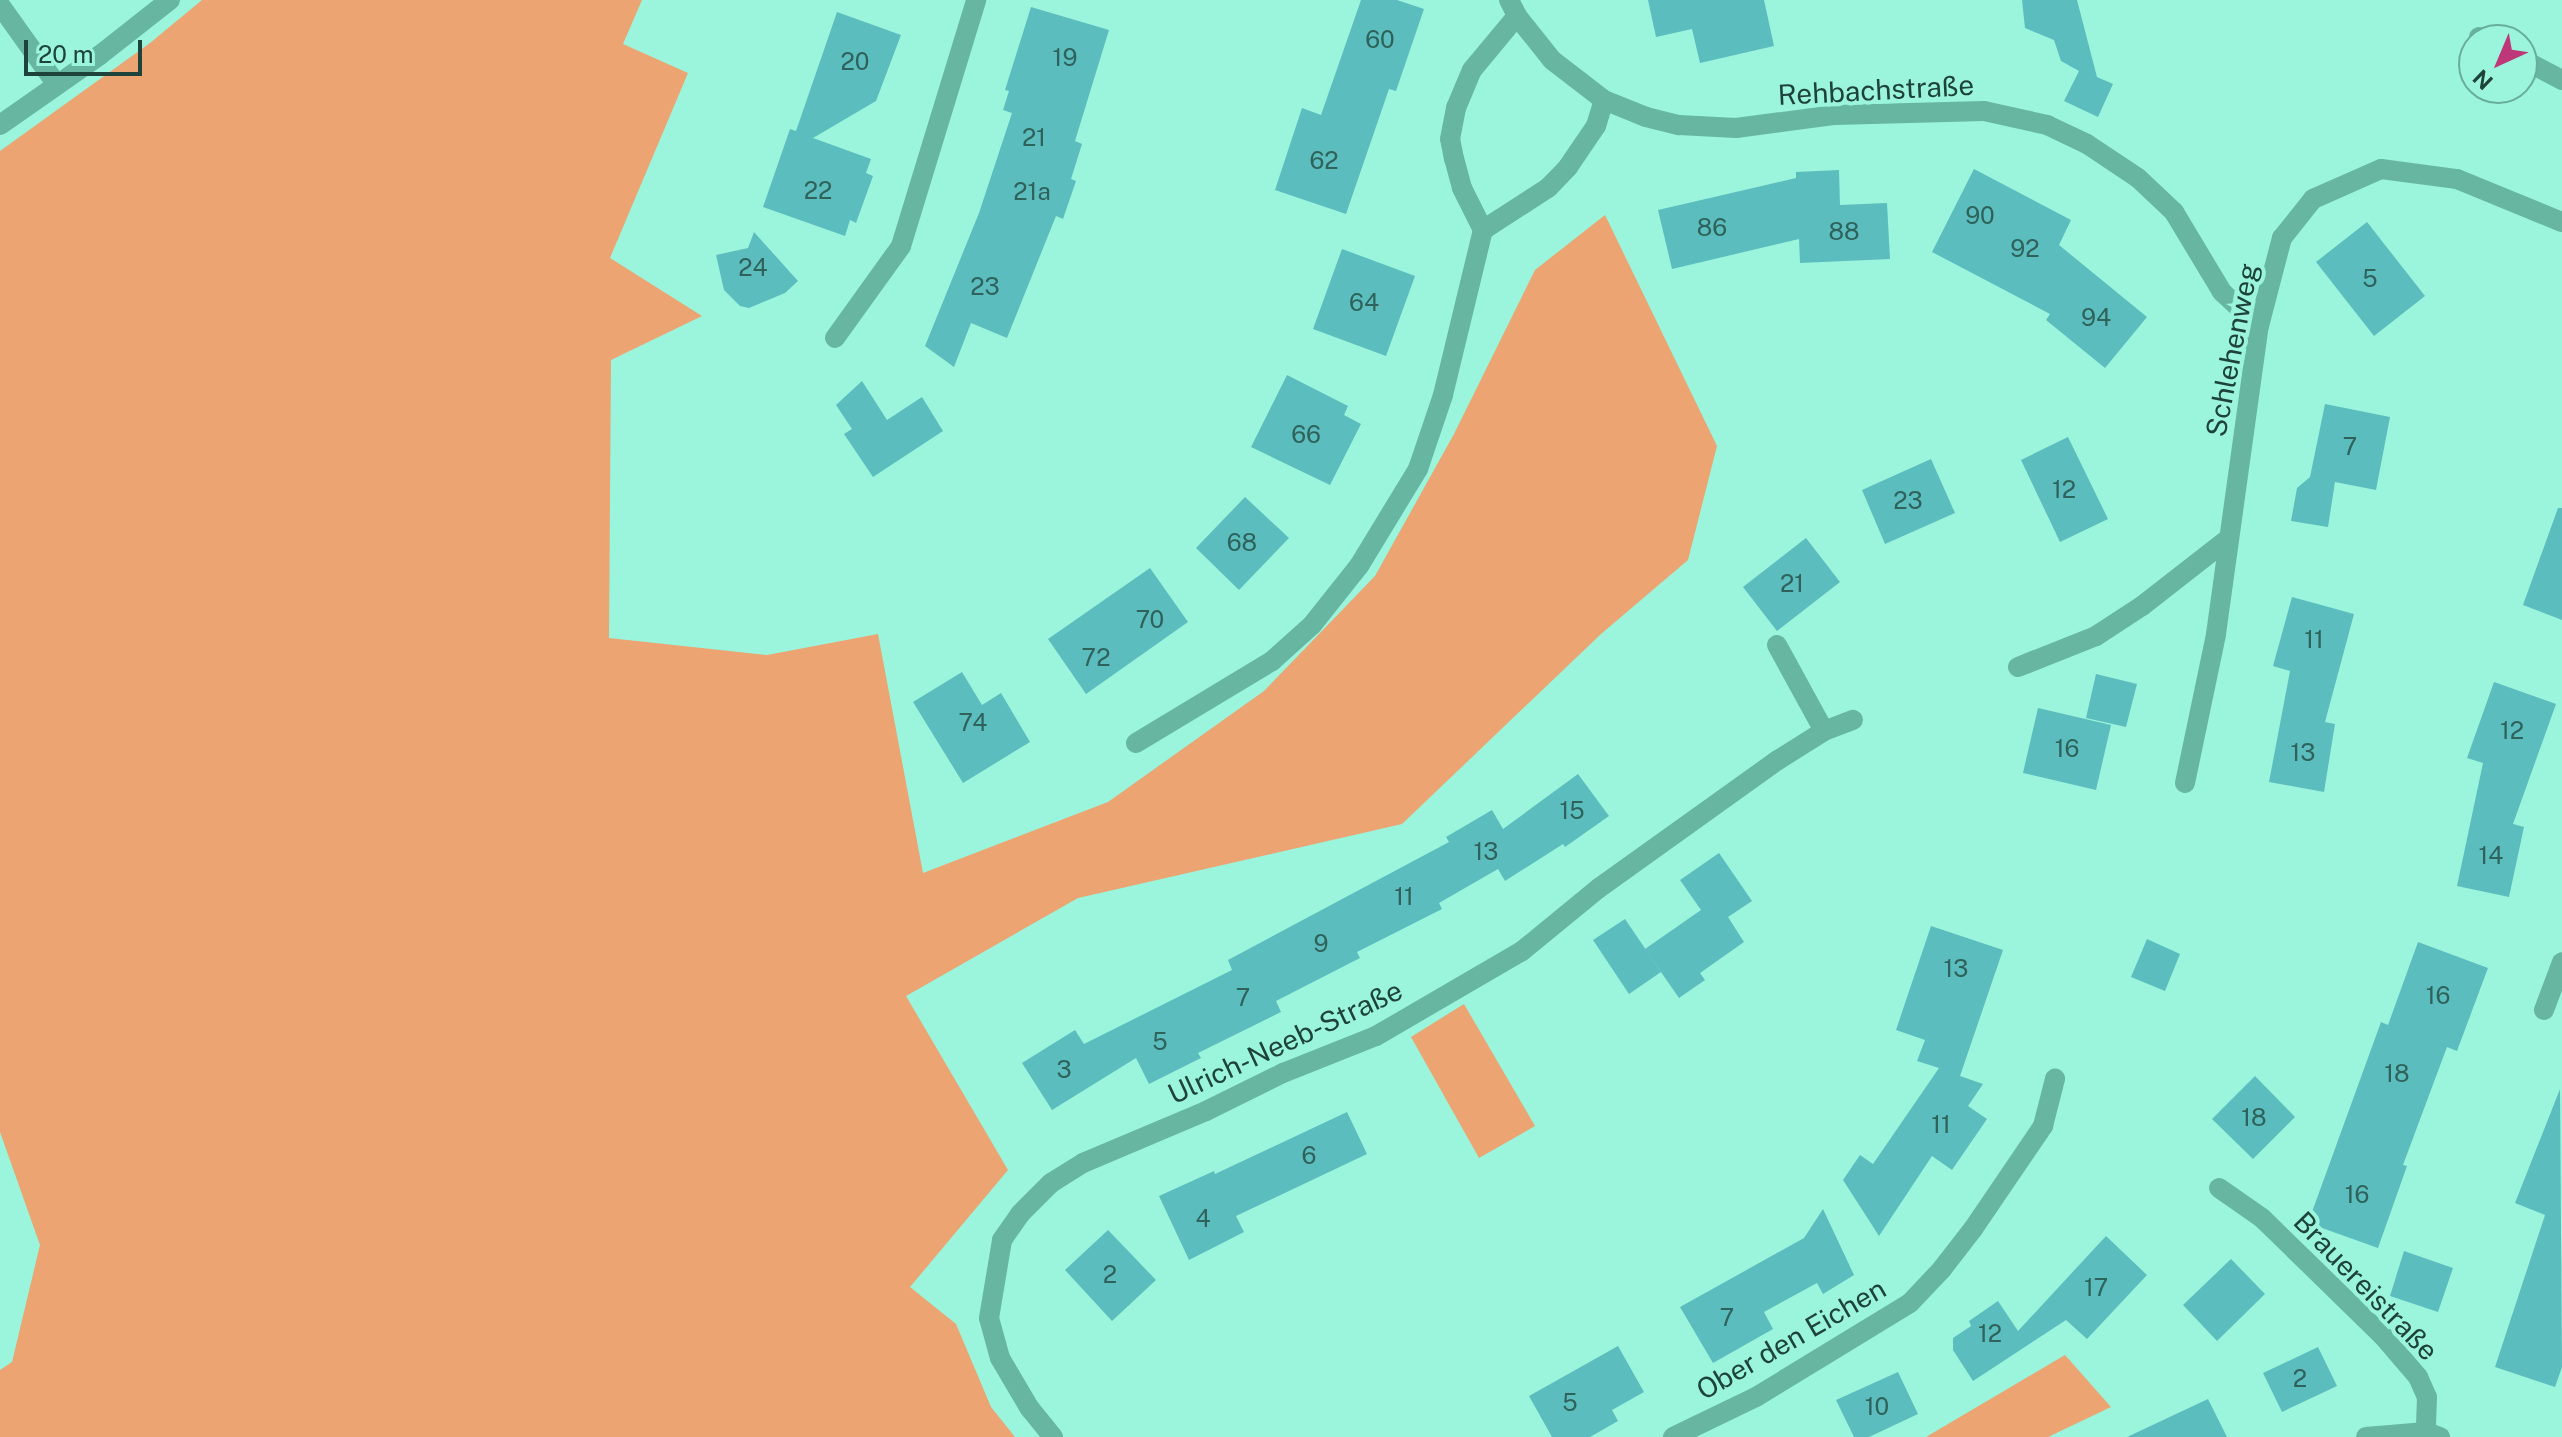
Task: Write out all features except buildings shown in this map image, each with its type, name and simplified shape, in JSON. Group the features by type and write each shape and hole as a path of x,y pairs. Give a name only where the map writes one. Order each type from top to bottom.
{"street":[{"path":"0,125 170,0"},
{"path":"835,338 901,246 976,0"},
{"path":"0,5 57,85"},
{"name":"Rehbachstraße","path":"1483,230 1462,188 1450,139 1456,108 1472,70 1513,8 1552,60 1604,100 1646,117 1679,125 1736,128 1835,115 1984,111 2047,125 2087,144 2138,178 2174,212 2222,292 2259,326"},
{"path":"2538,67 2562,80"},
{"path":"1136,743 1272,661 1312,625 1359,566 1418,469 1443,395 1483,230 1548,188 1568,167 1590,136 1604,100"},
{"name":"Schlehenweg","path":"2185,783 2216,634 2259,326 2282,238 2313,199 2381,169 2457,179 2562,222"},
{"path":"2018,667 2096,636 2142,606 2229,538"},
{"path":"1777,645 1824,731"},
{"name":"Ulrich-Neeb-Straße","path":"1053,1437 1030,1409 1000,1358 989,1318 1002,1240 1020,1214 1051,1183 1083,1163 1206,1111 1283,1073 1376,1036 1522,951 1599,888 1824,731 1853,720"},
{"path":"2544,1010 2562,962"},
{"name":"Ober den Eichen","path":"1673,1437 1756,1397 1910,1303 1973,1229 2043,1126 2055,1079"},
{"name":"Brauereistraße","path":"2219,1188 2262,1218 2383,1336 2418,1377 2427,1397 2433,1435"},
{"path":"2366,1437 2433,1435"}],"shaded area":[{"path":"202,0 642,0 623,44 688,73 610,258 702,316 611,360 609,638 767,655 878,634 923,873 1108,802 1264,691 1375,576 1454,434 1535,270 1605,215 1717,446 1688,560 1601,634 1402,824 1078,898 906,996 1008,1170 910,1287 956,1324 991,1407 1015,1437 0,1437 0,1370 12,1362 40,1245 0,1132 0,151 150,43"},
{"path":"1464,1004 1535,1126 1479,1158 1411,1037"},
{"path":"2065,1355 2111,1407 2048,1437 1926,1437"}]}
